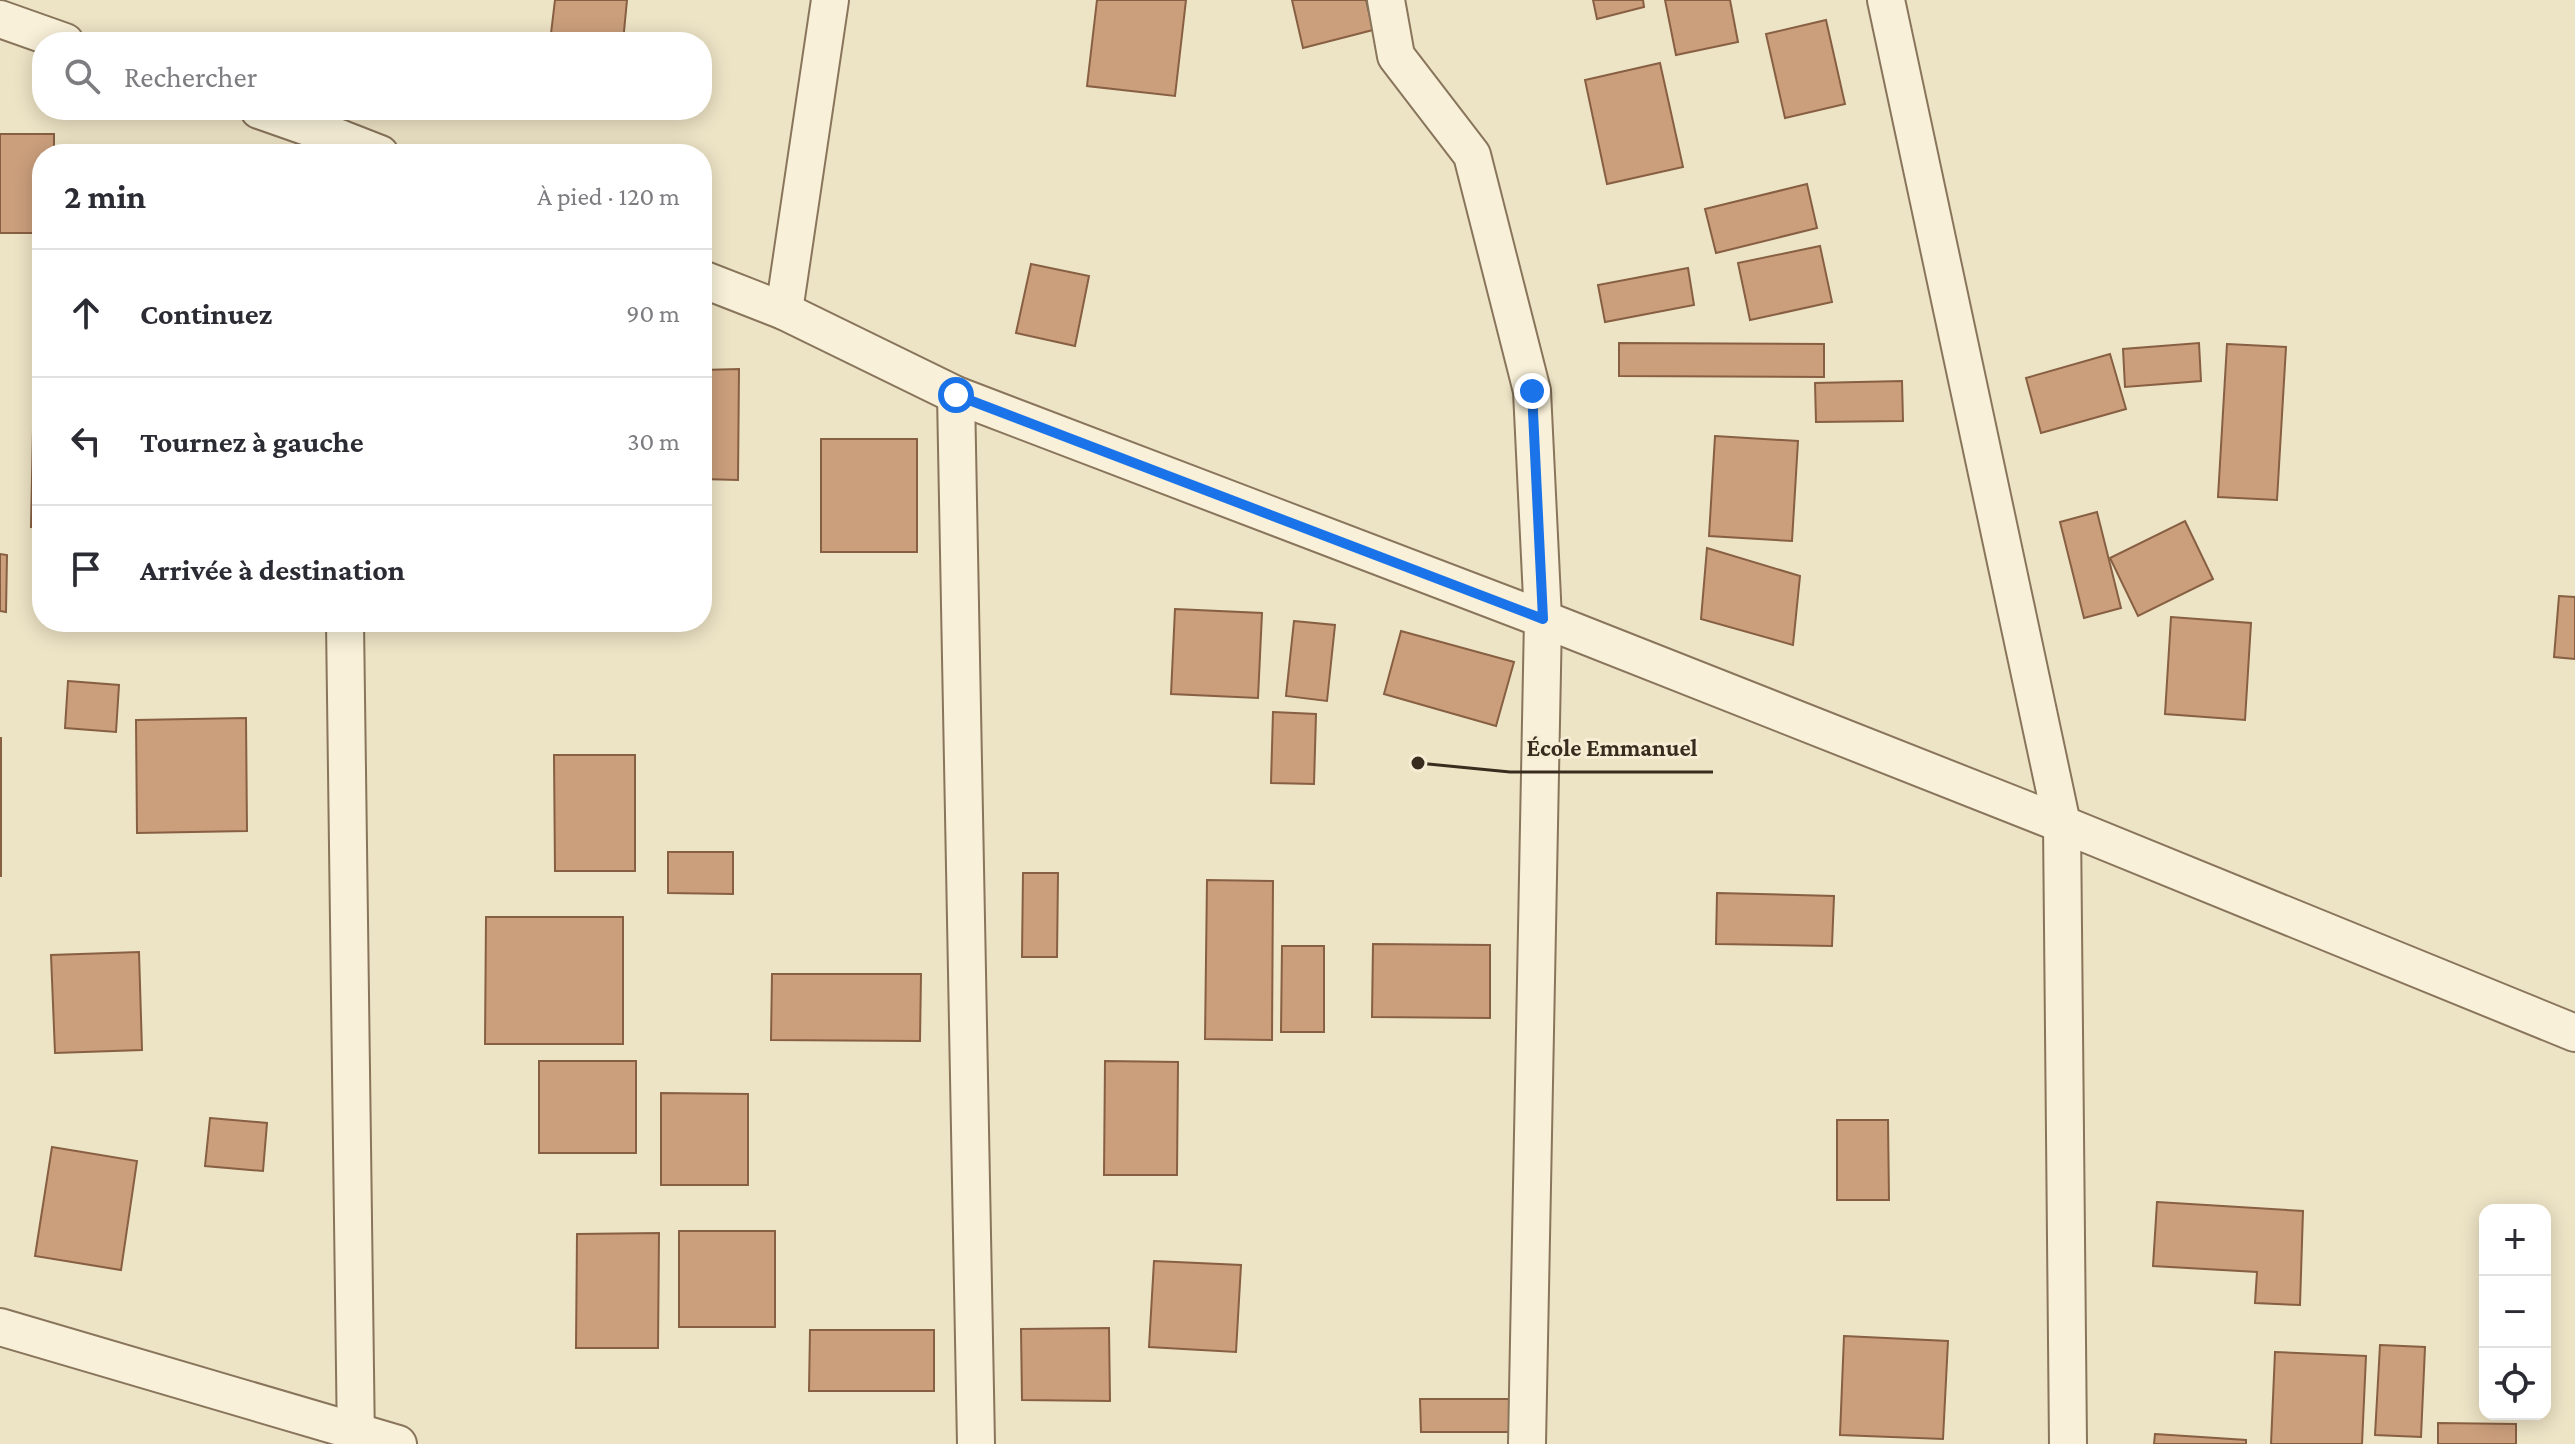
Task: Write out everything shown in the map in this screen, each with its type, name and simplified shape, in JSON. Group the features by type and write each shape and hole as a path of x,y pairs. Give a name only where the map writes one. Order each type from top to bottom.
{"street":[{"path":"784,311 830,0"},
{"path":"1386,0 1396,56 1472,155 1532,391 1543,619 1527,1444"},
{"path":"1886,0 2062,824 2068,1444"},
{"path":"0,19 37,32"},
{"path":"281,120 335,144"},
{"path":"712,283 784,311 956,395 1543,619 2062,824 2575,1033"},
{"path":"956,395 976,1444"},
{"path":"345,632 356,1437"},
{"path":"0,1327 356,1437 398,1444"}],"building":[{"path":"555,0 627,0 624,32 551,32"},
{"path":"1097,0 1186,0 1175,96 1087,86"},
{"path":"1292,0 1366,0 1373,30 1303,48"},
{"path":"1593,0 1643,0 1644,7 1597,19"},
{"path":"1665,0 1730,0 1738,42 1676,55"},
{"path":"1826,20 1845,104 1785,118 1766,34"},
{"path":"1660,63 1683,167 1607,184 1585,80"},
{"path":"0,134 54,134 54,144 32,144 32,233 0,233"},
{"path":"1807,184 1817,228 1716,253 1705,209"},
{"path":"1820,246 1832,302 1750,320 1738,263"},
{"path":"1031,264 1089,276 1075,346 1016,333"},
{"path":"1688,268 1694,305 1605,322 1598,285"},
{"path":"1619,343 1824,344 1824,377 1619,376"},
{"path":"2199,343 2201,381 2125,387 2123,349"},
{"path":"2227,344 2286,347 2277,500 2218,497"},
{"path":"2110,354 2126,409 2041,433 2026,378"},
{"path":"739,369 738,480 712,479 712,370"},
{"path":"1902,381 1903,421 1816,422 1815,383"},
{"path":"1715,436 1798,441 1792,541 1709,536"},
{"path":"821,439 917,439 917,552 821,552"},
{"path":"2097,512 2121,608 2084,618 2060,522"},
{"path":"2185,521 2213,579 2138,616 2110,558"},
{"path":"1707,548 1800,576 1793,645 1701,619"},
{"path":"0,554 7,555 6,612 0,611"},
{"path":"2559,596 2575,597 2575,659 2554,657"},
{"path":"1175,609 1262,613 1258,698 1171,694"},
{"path":"2171,617 2251,623 2245,720 2165,714"},
{"path":"1294,621 1335,625 1327,701 1286,696"},
{"path":"1401,631 1514,662 1496,726 1384,694"},
{"path":"68,681 119,685 116,732 65,728"},
{"path":"1273,712 1316,714 1314,784 1271,783"},
{"path":"246,718 247,831 137,833 136,720"},
{"path":"1,738 1,876 0,876"},
{"path":"554,755 635,755 635,871 555,871"},
{"path":"668,852 733,852 733,894 668,893"},
{"path":"1023,873 1058,873 1057,957 1022,957"},
{"path":"1207,880 1273,881 1272,1040 1205,1039"},
{"path":"1717,893 1834,896 1832,946 1716,944"},
{"path":"486,917 623,917 623,1044 485,1044"},
{"path":"1373,944 1490,945 1490,1018 1372,1017"},
{"path":"1282,946 1324,946 1324,1032 1281,1032"},
{"path":"139,952 142,1050 55,1053 51,955"},
{"path":"772,974 921,974 920,1041 771,1040"},
{"path":"539,1061 636,1061 636,1153 539,1153"},
{"path":"1105,1061 1178,1062 1177,1175 1104,1175"},
{"path":"661,1093 748,1094 748,1185 661,1185"},
{"path":"210,1118 267,1123 263,1171 205,1166"},
{"path":"1837,1120 1888,1120 1889,1200 1837,1200"},
{"path":"52,1147 137,1161 121,1270 35,1256"},
{"path":"2157,1202 2303,1211 2300,1305 2255,1303 2257,1272 2153,1266"},
{"path":"679,1231 775,1231 775,1327 679,1327"},
{"path":"659,1233 658,1348 576,1348 577,1234"},
{"path":"1154,1261 1241,1265 1236,1352 1149,1347"},
{"path":"1109,1328 1110,1401 1022,1400 1021,1329"},
{"path":"810,1330 934,1330 934,1391 809,1391"},
{"path":"1844,1336 1948,1341 1943,1439 1840,1435"},
{"path":"2380,1345 2425,1347 2421,1437 2375,1435"},
{"path":"2275,1352 2366,1356 2362,1444 2271,1444"},
{"path":"1420,1399 1521,1399 1521,1432 1421,1432"},
{"path":"2438,1423 2516,1424 2516,1444 2438,1444"},
{"path":"2155,1434 2246,1440 2246,1444 2154,1444"}],"place":[{"name":"École Emmanuel","path":"1418,763"}],"route":[{"path":"956,395 1543,619 1532,391"}]}
